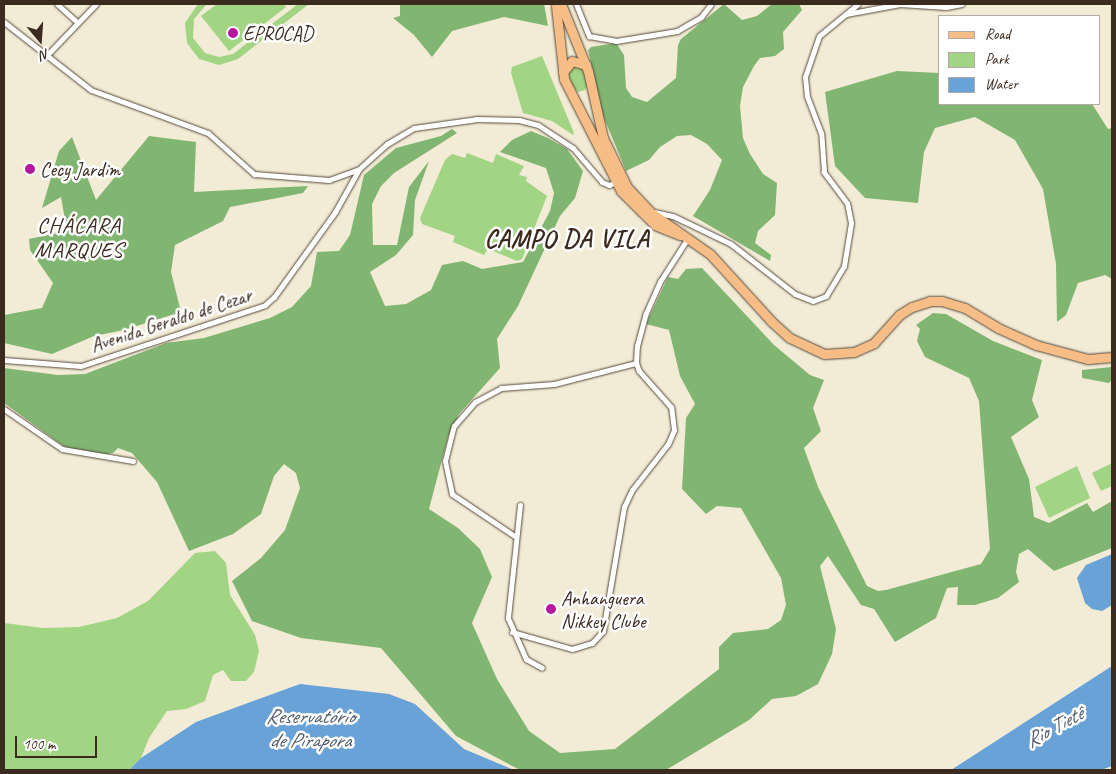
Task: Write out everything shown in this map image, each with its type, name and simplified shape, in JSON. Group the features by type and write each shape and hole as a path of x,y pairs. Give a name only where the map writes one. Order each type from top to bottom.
{"main road":[{"path":"556,4 563,72 571,94 636,210 665,231 687,237"},
{"path":"562,4 586,65 590,89 603,138 618,177 650,212 687,237 729,273 779,329 820,353 842,354 874,343 899,315 930,300 951,302 965,308 998,328 1036,345 1088,359 1112,357"},
{"path":"563,72 572,61 586,65"},
{"path":"571,94 579,96 590,89"}],"street":[{"path":"57,4 77,22"},
{"path":"47,55 96,4"},
{"path":"576,4 589,36 616,41 677,31 701,17 712,5"},
{"path":"636,210 673,216 731,244 806,300 822,299 832,289 844,266 850,242 850,217 847,203 824,172 821,133 807,96 805,77 819,36 858,4"},
{"path":"845,14 900,4 946,7 962,4"},
{"path":"4,22 91,90 214,136 254,174 329,180 359,169"},
{"name":"Avenida Geraldo de Cezar","path":"4,360 80,366 265,305 274,297 335,212 359,169 387,144 409,129 460,121 506,119 538,125 563,139 599,178 609,185 618,177"},
{"path":"512,632 572,649 592,643 603,630 624,507 632,490 668,444 674,430 670,407 642,377 636,363 646,313 661,280 687,237"},
{"path":"516,537 452,494 445,461 454,426 475,402 501,388 554,384 636,363"},
{"path":"4,409 62,449 133,462"},
{"path":"520,505 508,612 512,632 526,659 542,668"}],"green space":[{"path":"198,4 207,4 194,19 193,38 205,53 219,57 233,54 298,4 309,4 238,59 219,65 199,59 187,43 185,23"},
{"name":"EPROCAD","path":"217,4 283,4 286,7 229,51 201,16"},
{"path":"400,4 544,4 548,26 504,17 452,31 432,57 414,35 393,18 400,16"},
{"path":"724,4 742,20 757,16 772,4 799,4 802,10 783,32 784,49 775,56 760,58 754,66 743,87 740,106 743,138 750,154 763,174 777,183 775,215 758,231 755,243 771,255 770,261 693,216 710,190 722,160 707,144 691,135 677,136 660,147 649,160 626,171 602,113 588,50 591,47 616,43 624,55 626,88 632,97 647,102 676,78 678,45 681,39"},
{"path":"542,56 574,133 573,135 552,121 523,113 511,73 512,67"},
{"path":"569,65 584,67 588,85 585,90 578,92 572,86 568,74"},
{"path":"897,71 938,73 938,105 1093,105 1108,129 1112,128 1112,279 1105,275 1078,283 1066,315 1057,322 1056,264 1043,189 1015,140 975,117 935,128 924,152 918,203 865,198 835,166 825,92"},
{"path":"452,129 457,133 394,173 381,186 372,204 373,245 397,245 409,187 429,161 415,200 413,235 396,255 370,272 385,306 406,304 431,290 442,265 463,261 482,269 523,262 550,211 554,193 546,168 500,152 512,140 531,131 548,138 567,149 583,171 575,198 560,216 518,306 497,339 500,368 459,414 448,437 429,509 458,528 480,549 492,577 472,623 497,679 529,731 560,753 615,749 719,669 719,647 733,633 768,629 781,620 786,605 781,578 741,508 717,506 706,514 682,489 686,418 695,404 680,376 669,330 646,324 668,277 678,279 686,269 702,268 774,345 810,375 824,380 813,408 821,431 804,448 818,487 867,586 878,591 886,590 981,564 990,549 979,401 969,378 925,357 917,341 920,329 916,325 933,313 946,314 993,341 1042,360 1032,400 1039,417 1011,437 1029,479 1034,517 1049,523 1087,503 1093,512 1112,501 1112,548 1054,571 1028,549 1019,554 1016,572 1019,582 998,598 975,605 957,605 958,587 947,588 936,618 895,642 874,609 861,605 828,556 820,566 836,629 832,654 818,684 796,696 772,699 749,720 666,770 520,770 456,736 381,648 301,638 252,621 232,581 261,558 285,530 300,488 296,473 284,464 274,476 261,514 233,534 189,551 157,482 132,453 118,448 113,453 101,455 65,447 4,403 4,368 58,375 85,374 166,343 204,338 270,318 292,307 311,286 317,252 339,251 350,235 364,175 396,148 441,136"},
{"path":"149,136 196,142 194,192 308,186 303,193 230,207 223,221 175,245 171,272 181,312 124,330 94,336 52,354 4,343 4,315 42,308 53,283 30,250 29,239 67,231 61,197 42,208 59,151 72,137 96,200"},
{"path":"467,153 493,163 496,154 524,166 519,175 527,177 526,181 547,196 522,259 517,261 488,249 484,255 453,242 455,236 422,224 420,218 445,160 452,154 465,158"},
{"path":"1112,367 1112,380 1109,383 1082,378 1082,370"},
{"path":"1112,463 1112,486 1101,491 1092,473"},
{"path":"1077,466 1090,498 1049,518 1035,487"},
{"path":"215,551 226,563 230,595 255,635 259,651 254,672 246,681 231,681 223,670 213,675 205,701 186,709 167,711 149,738 141,758 129,770 4,770 4,623 43,628 79,627 117,618 148,601 195,553"}],"water":[{"path":"1112,554 1112,605 1102,611 1092,609 1085,603 1077,578 1086,565"},
{"name":"Rio Tietê","path":"1112,666 1112,766 1101,770 951,770"},
{"name":"Reservatório de Pirapora","path":"300,684 389,694 415,704 464,749 514,770 129,770 141,758 196,722"}],"place":[{"name":"EPROCAD","path":"233,33"},
{"name":"Cecy Jardim","path":"30,169"},
{"name":"Anhanguera Nikkey Clube","path":"551,609"}],"district":[{"name":"CHÁCARA MARQUES","path":"79,238"},
{"name":"CAMPO DA VILA","path":"567,239"}]}
